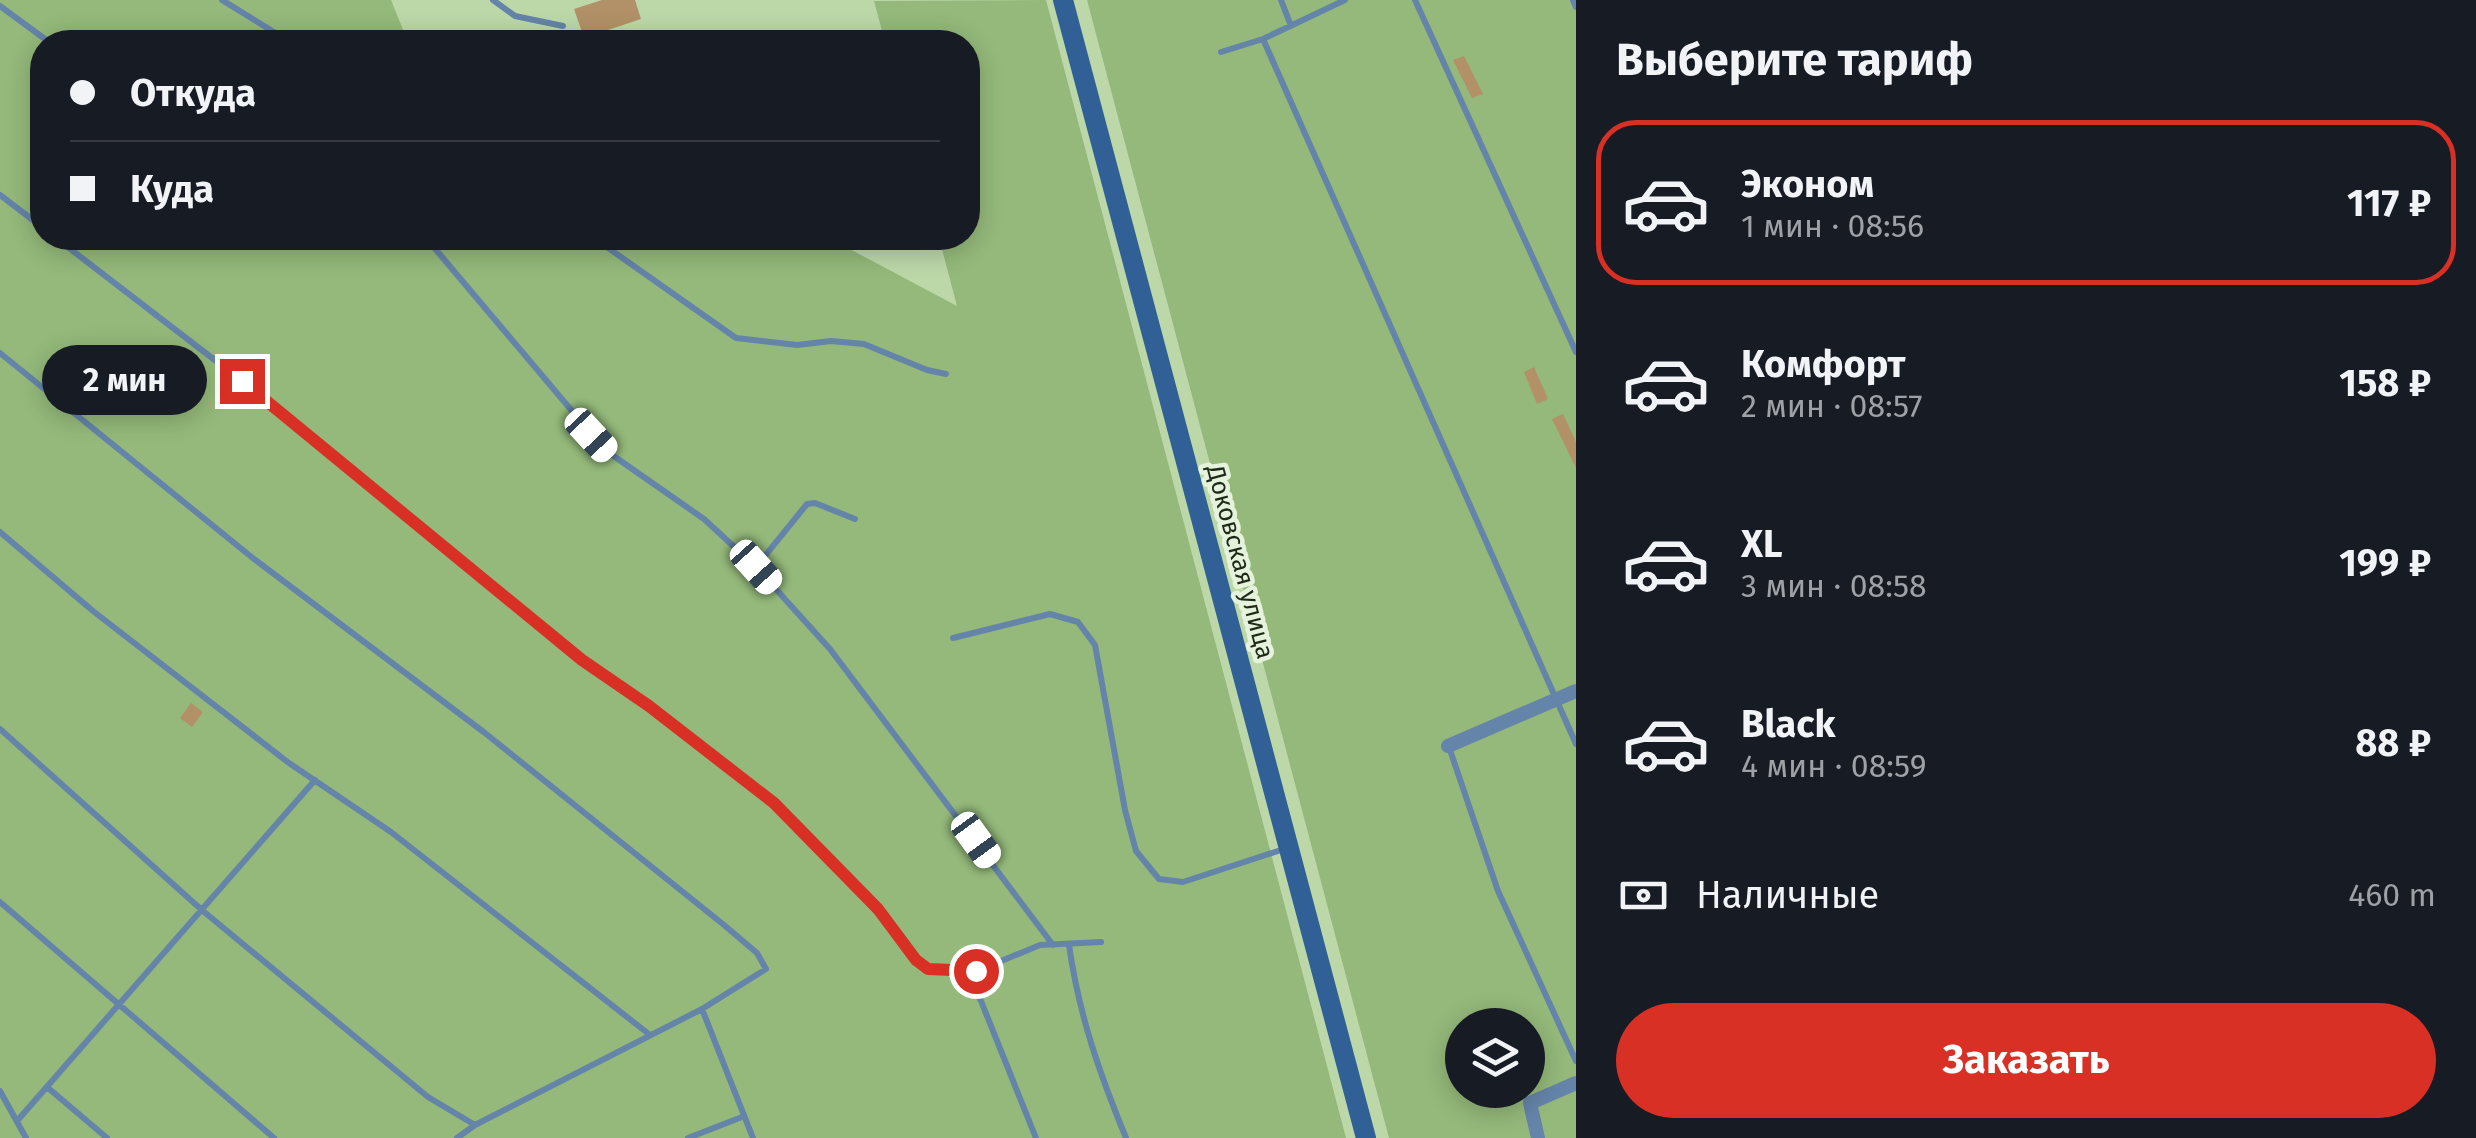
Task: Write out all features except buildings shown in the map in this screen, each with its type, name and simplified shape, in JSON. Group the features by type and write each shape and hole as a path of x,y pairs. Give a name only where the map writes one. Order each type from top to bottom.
{"street":[{"name":"Доковская улица","path":"1063,0 1366,1138"},
{"path":"1448,746 1576,691"},
{"path":"1538,1138 1530,1103 1576,1083"}],"lane":[{"path":"222,0 271,30"},
{"path":"493,0 515,16 563,26"},
{"path":"1280,0 1291,26"},
{"path":"1221,52 1262,40 1345,0"},
{"path":"1414,0 1576,352"},
{"path":"0,6 33,30"},
{"path":"1262,40 1576,744"},
{"path":"0,196 30,218"},
{"path":"72,250 242,381 582,660 649,706 774,803 878,909 916,960 928,969 976,971 1040,945 1101,942"},
{"path":"436,250 605,450 704,519 756,567 840,662 1053,945"},
{"path":"611,250 736,338 797,345 831,341 864,344 926,370 946,374"},
{"path":"0,353 254,559 485,734 757,953 766,969 702,1010 475,1125 457,1138"},
{"path":"756,567 807,504 815,502 855,519"},
{"path":"0,532 93,611 315,780 391,832 650,1035"},
{"path":"953,638 1050,614 1078,622 1094,645 1136,851 1159,879 1183,882 1290,847"},
{"path":"0,729 203,911 428,1097 475,1125"},
{"path":"1448,746 1498,891 1576,1061"},
{"path":"17,1121 315,780"},
{"path":"0,902 274,1138"},
{"path":"1068,945 1077,1001 1126,1138"},
{"path":"958,972 969,980 981,1001 1036,1138"},
{"path":"702,1010 753,1138"},
{"path":"47,1087 107,1138"},
{"path":"0,1092 26,1138"},
{"path":"688,1138 743,1116"}],"green space":[{"path":"0,0 391,0 403,30 30,30 30,250 852,250 957,306 942,250 980,250 980,30 882,30 874,1 1046,0 1346,1138 0,1138"},
{"path":"1087,0 1576,0 1576,1138 1389,1138"}],"route":[{"path":"242,381 582,660 649,706 774,803 878,909 916,960 928,969 976,971"}]}
